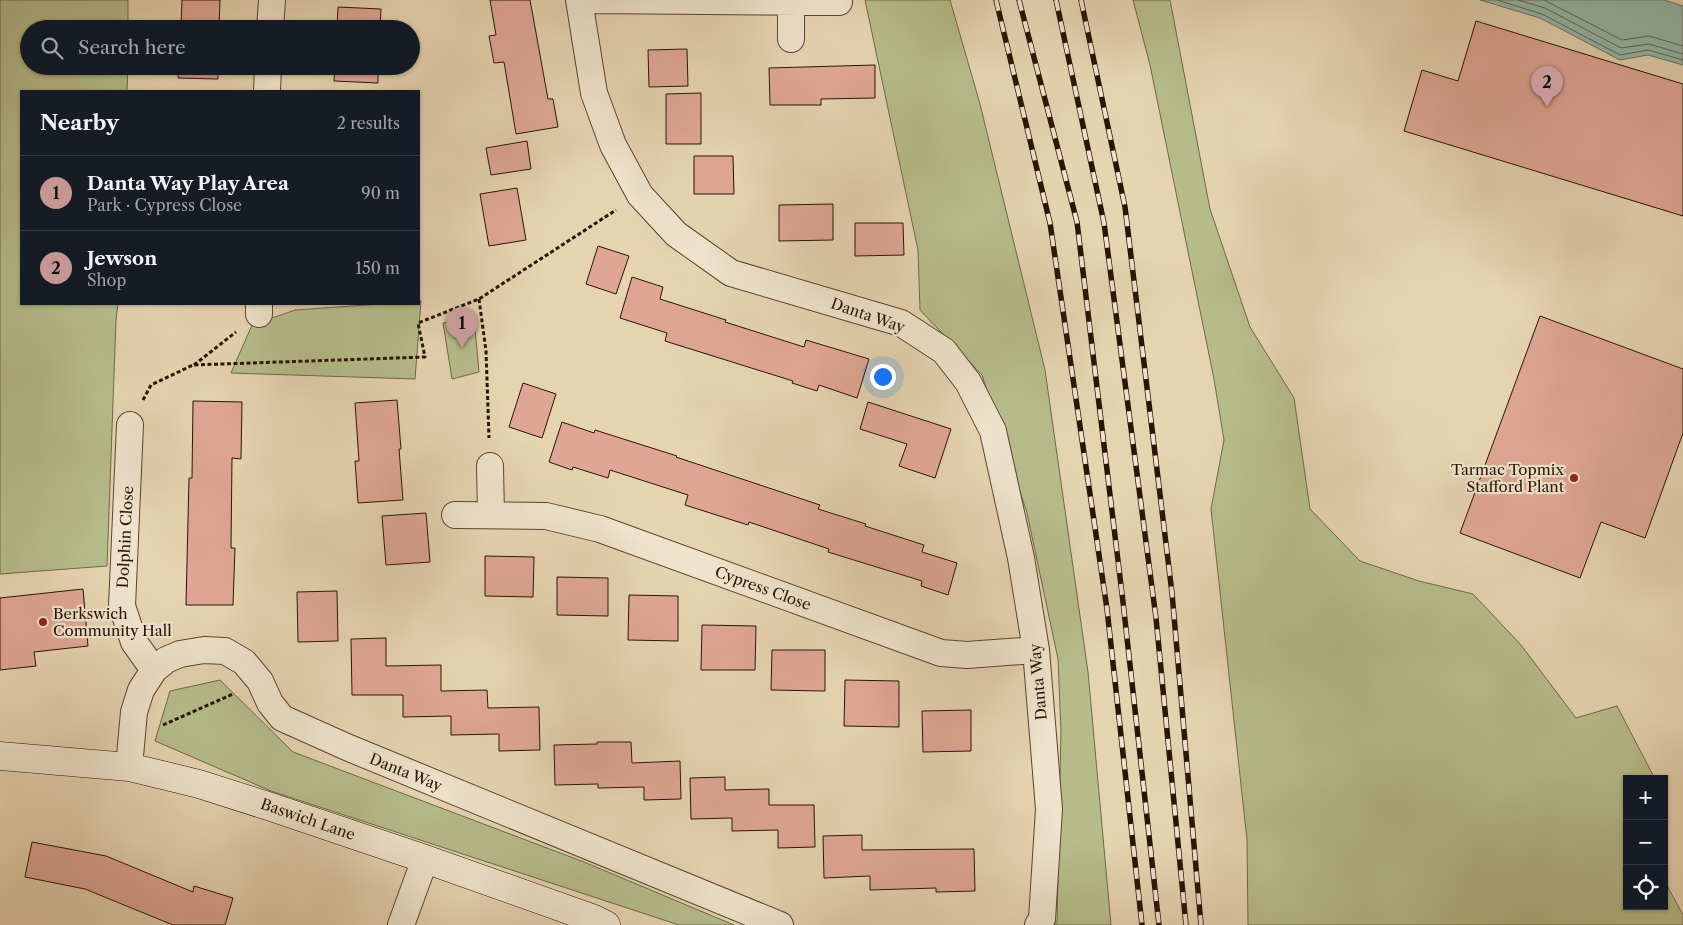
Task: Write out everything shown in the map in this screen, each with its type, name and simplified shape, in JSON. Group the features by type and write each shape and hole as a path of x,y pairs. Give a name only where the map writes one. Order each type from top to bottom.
{"street":[{"path":"271,20 272,0"},
{"name":"Danta Way","path":"579,0 594,93 613,146 640,195 676,234 730,272 901,323 944,352 968,382 993,430 1021,558 1036,650 1049,809 1042,919 1038,925"},
{"path":"588,0 838,2"},
{"path":"791,2 791,39"},
{"path":"267,90 268,75"},
{"name":"Dolphin Close","path":"130,425 122,606 134,642 154,670"},
{"path":"490,466 491,515"},
{"name":"Cypress Close","path":"455,515 546,516 600,529 941,652 967,655 1036,650"},
{"name":"Danta Way","path":"129,767 134,712 141,690 154,670 166,660 180,654 204,650 225,651 244,662 260,681 270,703 282,718 290,722 780,925"},
{"name":"Baswich Lane","path":"0,756 129,767 199,784 424,859 594,919 606,925"},
{"path":"401,925 424,859"}],"path":[{"path":"193,365 425,357 418,323 479,299 640,195"},
{"path":"479,299 486,351 490,466"},
{"path":"130,425 150,385 193,365 259,309"},
{"path":"131,740 260,681"}],"green space":[{"path":"0,0 128,0 128,20 20,20 20,75 128,75 127,90 20,90 20,305 118,305 107,566 0,574"},
{"path":"865,0 950,0 980,104 1045,370 1088,672 1111,925 1055,925 1057,922 1061,731 1058,659 1027,513 982,375 920,310 918,250"},
{"path":"1133,0 1170,0 1210,209 1250,327 1294,398 1310,509 1360,561 1419,581 1473,594 1521,645 1576,718 1617,706 1653,775 1623,775 1623,910 1668,910 1668,887 1683,915 1683,925 1248,925 1247,840 1211,509 1224,440 1214,379 1150,65"},
{"path":"421,301 415,379 231,373 252,325 295,310 366,305 420,305"},
{"path":"474,317 479,372 452,379 443,323"},
{"path":"220,680 293,752 584,862 734,925 679,925 271,791 155,741 170,691"}],"water":[{"path":"1480,0 1664,0 1683,6 1683,65 1648,55 1620,60 1540,18"}],"building":[{"path":"182,0 220,0 219,20 181,20"},
{"path":"490,0 530,0 548,99 553,99 558,127 516,134 504,62 494,63 489,36 496,35"},
{"path":"338,7 381,9 380,20 337,20"},
{"path":"1476,21 1683,84 1683,216 1404,131 1422,70 1458,81"},
{"path":"687,49 688,86 649,87 648,50"},
{"path":"875,65 875,98 821,99 821,105 770,105 769,68"},
{"path":"178,75 218,75 218,79 178,78"},
{"path":"334,75 378,75 378,83 334,81"},
{"path":"701,93 701,144 666,144 666,94"},
{"path":"527,141 531,169 491,175 486,148"},
{"path":"694,156 733,156 734,194 694,194"},
{"path":"517,188 526,240 489,246 480,194"},
{"path":"833,204 833,240 779,241 779,205"},
{"path":"855,223 903,223 904,255 855,256"},
{"path":"598,246 629,256 616,294 586,284"},
{"path":"632,277 663,287 660,299 726,320 725,322 804,347 806,340 869,359 857,398 819,385 817,391 792,383 793,381 665,341 667,333 620,318"},
{"name":"Tarmac Topmix Stafford Plant","path":"1540,316 1683,369 1683,433 1645,538 1601,522 1580,578 1460,533"},
{"path":"523,383 556,394 542,438 509,427"},
{"path":"397,400 403,500 358,503 355,461 359,461 355,403"},
{"path":"193,401 242,402 241,459 232,458 231,548 235,548 233,605 186,605 189,478 192,478"},
{"path":"868,402 951,429 935,478 899,466 907,444 860,429"},
{"path":"562,422 594,433 595,430 677,456 820,505 818,509 924,545 922,552 957,563 948,595 921,586 922,581 828,552 829,549 749,522 748,525 685,505 688,495 610,470 608,478 573,467 572,470 549,462"},
{"path":"426,513 430,562 386,565 382,516"},
{"path":"485,556 534,557 533,597 485,596"},
{"path":"557,577 608,578 608,616 557,615"},
{"name":"Berkswich Community Hall","path":"83,589 88,646 34,652 36,666 0,670 0,598"},
{"path":"337,591 338,641 298,642 297,592"},
{"path":"629,595 678,596 678,641 628,640"},
{"path":"702,625 756,626 755,670 701,670"},
{"path":"386,638 386,666 441,665 441,691 487,690 488,708 539,707 540,750 499,751 499,734 451,735 451,716 403,717 403,695 352,695 351,639"},
{"path":"772,650 825,650 825,691 771,690"},
{"path":"845,680 899,681 899,727 844,726"},
{"path":"971,710 971,751 923,752 922,711"},
{"path":"597,742 631,742 632,763 680,761 681,799 644,800 644,787 598,788 598,784 555,785 554,745 597,744"},
{"path":"725,777 725,790 769,789 769,805 814,805 815,847 778,848 778,830 732,831 732,818 691,819 690,778"},
{"path":"862,835 862,850 974,849 975,891 936,892 936,888 870,890 870,876 824,878 823,836"},
{"path":"32,842 106,856 193,892 194,886 233,898 225,925 173,925 85,889 25,877"}],"railway":[{"path":"996,0 1050,223 1107,609 1142,925"},
{"path":"1019,0 1077,222 1123,602 1159,925"},
{"path":"1056,0 1104,223 1156,618 1186,925"},
{"path":"1081,0 1125,207 1172,593 1201,925"}],"place":[{"name":"Jewson","path":"1547,107"},
{"name":"Danta Way Play Area","path":"462,348"},
{"name":"Tarmac Topmix Stafford Plant","path":"1574,478"},
{"name":"Berkswich Community Hall","path":"43,622"}]}
